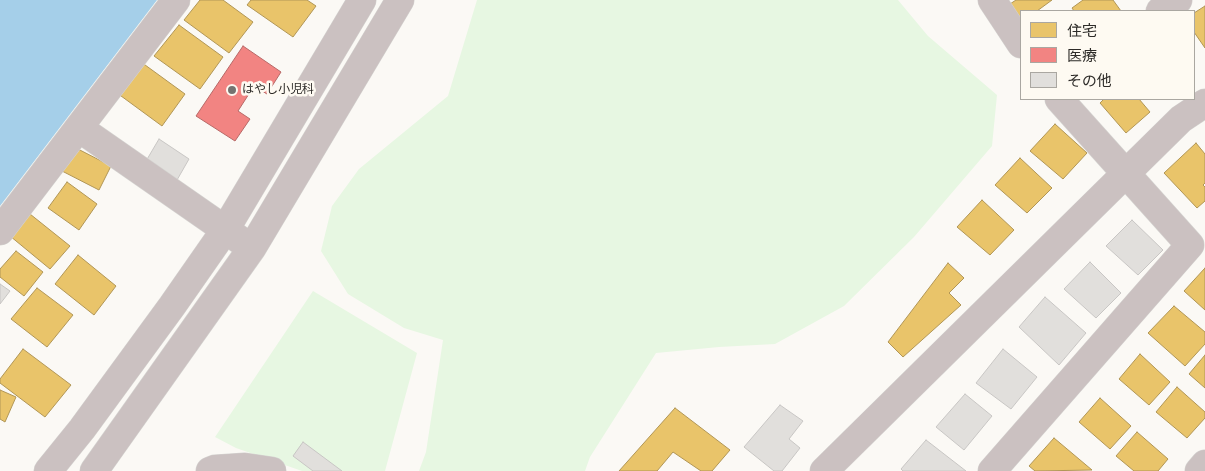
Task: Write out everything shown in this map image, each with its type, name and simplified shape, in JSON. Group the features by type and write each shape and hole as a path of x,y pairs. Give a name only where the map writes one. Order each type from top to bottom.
{"street":[{"path":"0,231 176,0"},
{"path":"48,471 82,429 166,314 224,230 362,0"},
{"path":"94,471 252,248 400,0"},
{"path":"992,0 1020,42"},
{"path":"1162,10 1178,0"},
{"path":"992,471 1190,245 1060,100"},
{"path":"824,471 1181,120 1205,103"},
{"path":"79,128 252,248"},
{"path":"1199,471 1205,464"},
{"path":"210,471 245,466 272,471"}],"green space":[{"path":"477,0 898,0 928,36 997,95 992,146 914,237 844,306 775,344 656,353 590,457 585,471 419,471 426,452 443,340 404,328 348,294 321,251 332,206 359,169 448,96"},
{"path":"313,291 417,353 385,471 302,471 236,448 215,437"}],"water":[{"path":"0,0 157,0 0,206"}],"building: 住宅":[{"path":"200,0 223,0 253,22 229,53 184,20"},
{"path":"251,0 307,0 316,6 293,37 247,5"},
{"path":"1016,0 1052,0 1038,10 1020,10 1020,18 1010,4"},
{"path":"1083,0 1113,0 1120,10 1073,10 1072,8"},
{"path":"1205,6 1205,48 1195,33 1195,12"},
{"path":"179,25 223,57 200,89 154,56"},
{"path":"141,62 185,94 162,126 117,93"},
{"path":"1103,100 1140,100 1150,112 1126,133 1100,103"},
{"path":"1055,124 1087,153 1063,179 1030,151"},
{"path":"1196,143 1205,154 1205,183 1203,185 1205,187 1205,201 1197,208 1164,173"},
{"path":"74,147 111,166 99,190 62,171"},
{"path":"1020,158 1052,188 1027,213 995,185"},
{"path":"67,182 97,204 79,230 48,208"},
{"path":"982,200 1014,230 990,255 957,227"},
{"path":"30,214 70,246 50,269 10,236"},
{"path":"16,251 43,272 24,296 0,277 0,269"},
{"path":"78,255 116,286 94,315 55,284"},
{"path":"948,263 964,278 949,293 961,305 903,357 888,342"},
{"path":"1205,268 1205,310 1184,291"},
{"path":"37,288 73,315 47,347 11,319"},
{"path":"1174,306 1205,332 1205,344 1185,366 1148,333"},
{"path":"23,349 71,385 45,417 0,383 0,379"},
{"path":"1140,354 1170,382 1149,405 1119,379"},
{"path":"1205,355 1205,388 1189,374"},
{"path":"1177,387 1205,412 1205,418 1187,438 1156,412"},
{"path":"0,390 16,397 5,422 0,419"},
{"path":"1100,398 1131,426 1110,449 1079,422"},
{"path":"675,408 730,450 712,471 701,471 673,452 657,471 619,471"},
{"path":"1137,432 1168,459 1158,471 1134,471 1116,456"},
{"path":"1054,438 1092,470 1035,471 1029,466"}],"building: 医療":[{"name":"はやし小児科","path":"243,46 281,72 267,94 254,86 238,111 250,119 235,141 196,116"}],"building: その他":[{"path":"159,139 189,159 177,180 146,161"},
{"path":"1132,220 1163,250 1138,275 1106,246"},
{"path":"1090,262 1121,293 1096,318 1064,289"},
{"path":"0,284 10,291 0,304"},
{"path":"1045,297 1086,333 1059,365 1019,327"},
{"path":"1003,349 1037,377 1011,409 976,383"},
{"path":"965,394 992,416 964,450 936,427"},
{"path":"780,405 803,421 789,439 800,448 782,471 774,471 744,447"},
{"path":"926,440 966,471 903,471 901,469"},
{"path":"303,442 342,471 313,471 293,456"}],"place":[{"name":"はやし小児科","path":"232,90"}]}
